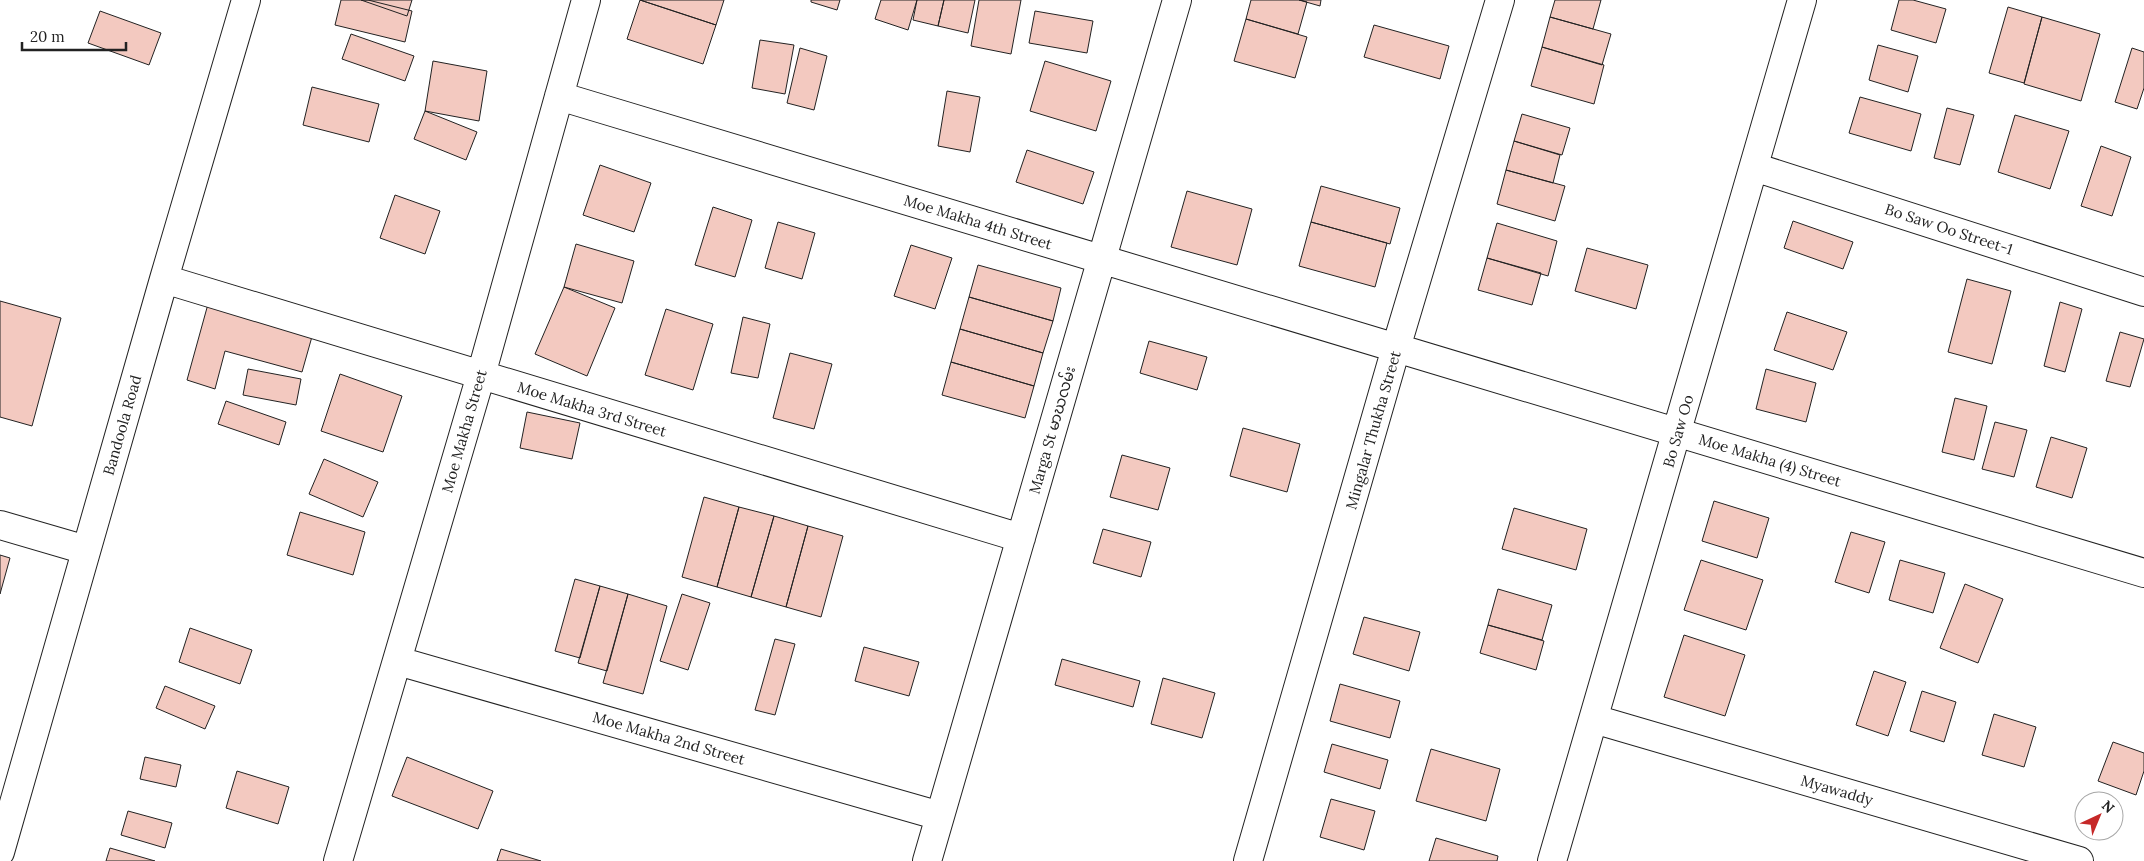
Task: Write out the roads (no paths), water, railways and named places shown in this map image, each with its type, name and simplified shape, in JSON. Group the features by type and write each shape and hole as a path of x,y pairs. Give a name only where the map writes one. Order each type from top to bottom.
{"street":[{"name":"Bandoola Road","path":"0,852 246,0"},
{"name":"Moe Makha Street","path":"338,861 398,661 586,0"},
{"name":"Marga St မာဃလမ်း","path":"927,861 1177,0"},
{"name":"Mingalar Thukha Street","path":"1248,861 1396,348 1500,0"},
{"name":"Bo Saw Oo","path":"1552,861 1802,0"},
{"name":"Moe Makha 4th Street","path":"559,96 1396,348"},
{"name":"Bo Saw Oo Street-1","path":"1754,167 2144,292"},
{"name":"Moe Makha 3rd Street","path":"164,279 1021,538"},
{"name":"Moe Makha (4) Street","path":"1396,348 2144,573"},
{"path":"0,525 86,550"},
{"name":"Moe Makha 2nd Street","path":"398,661 940,816"},
{"name":"Myawaddy","path":"1594,719 2079,861"}]}
